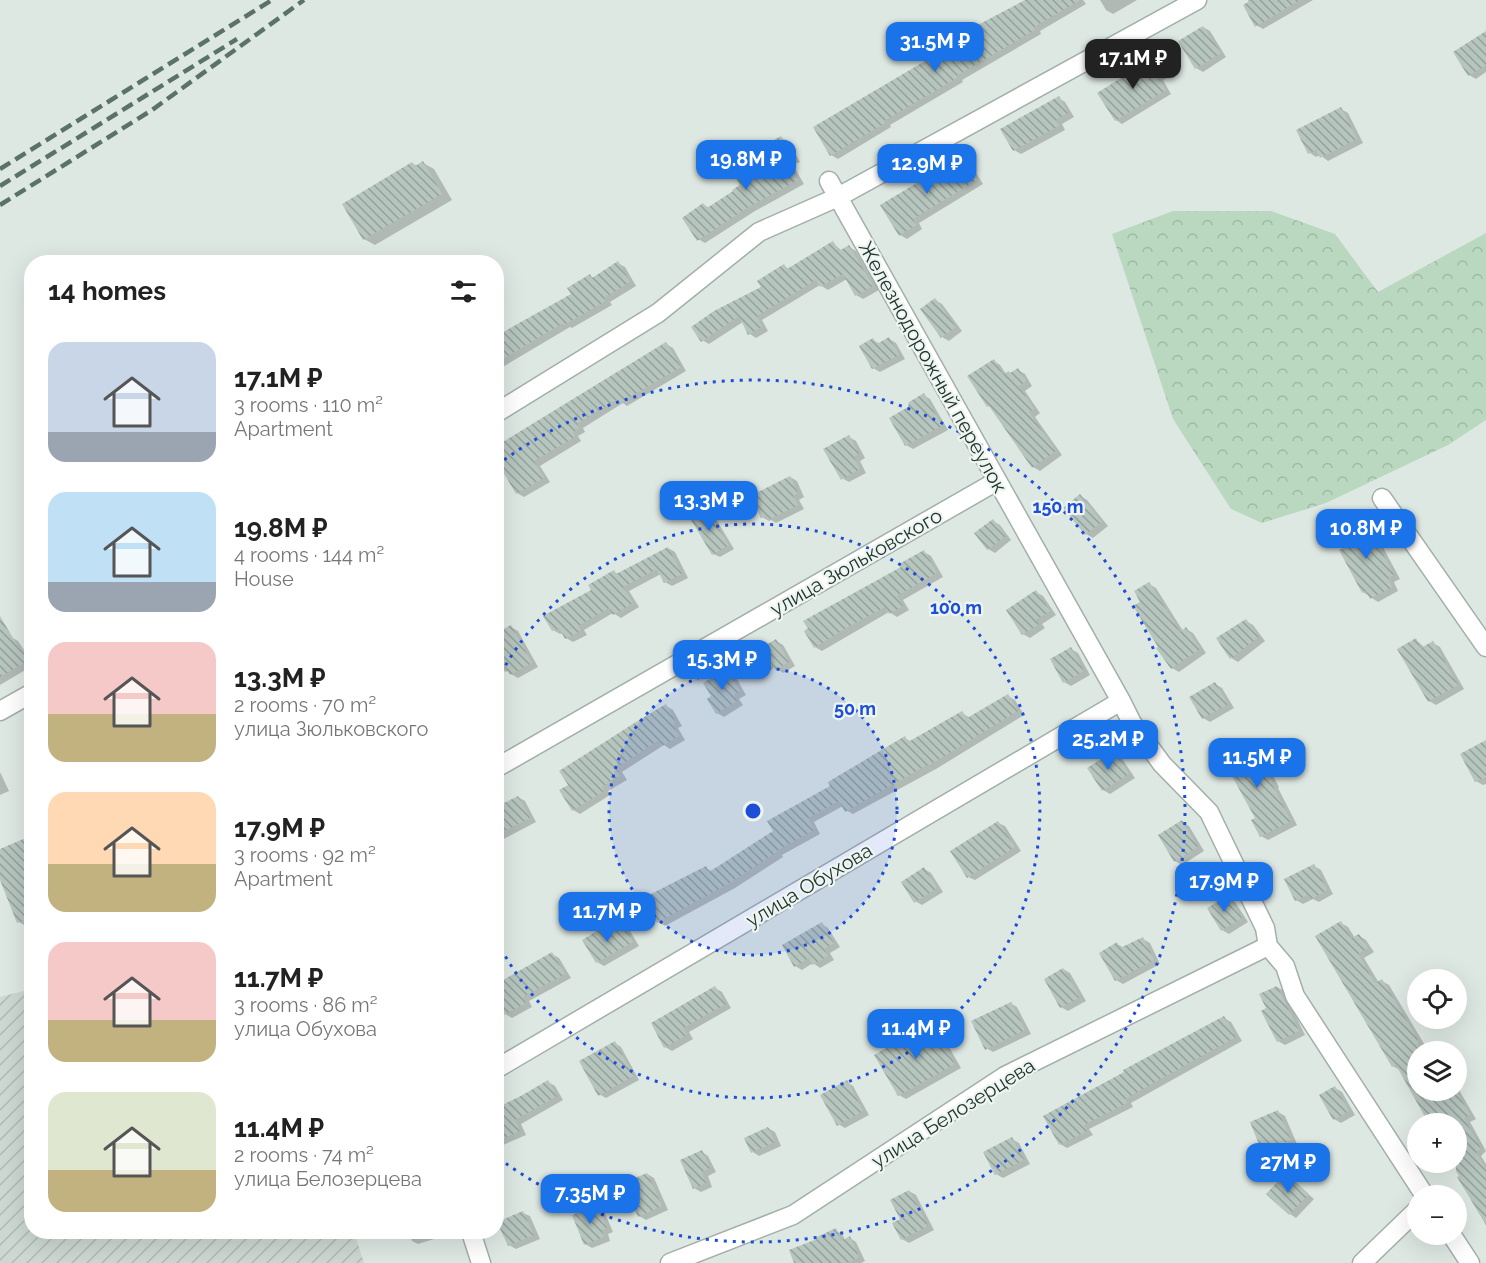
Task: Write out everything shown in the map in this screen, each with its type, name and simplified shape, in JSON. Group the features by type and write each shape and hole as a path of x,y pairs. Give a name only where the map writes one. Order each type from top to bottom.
{"street":[{"path":"504,408 658,313 759,232 833,189 1197,0"},
{"name":"Железнодорожный переулок","path":"833,189 1132,723 1162,764 1209,812 1265,928 1268,946 1285,966 1296,996 1418,1185"},
{"name":"улица Зюльковского","path":"504,763 997,481"},
{"path":"1382,498 1486,647"},
{"path":"0,711 24,698"},
{"name":"улица Обухова","path":"504,1064 1121,701"},
{"name":"улица Белозерцева","path":"670,1263 793,1215 1005,1076 1268,946"},
{"path":"1362,1263 1407,1220"},
{"path":"473,1239 482,1263"},
{"path":"1458,1245 1470,1263"}],"shaded area":[{"path":"24,991 24,1239 356,1239 364,1263 0,1263 0,997"}],"green space":[{"path":"1173,211 1271,211 1335,234 1378,292 1486,233 1486,420 1448,445 1326,503 1262,523 1231,509 1173,419 1112,234"}],"building":[{"path":"1025,0 1080,0 830,156 813,127 976,31 974,27"},
{"path":"1251,0 1300,0 1255,27 1243,5"},
{"path":"1203,26 1221,53 1195,69 1178,41"},
{"path":"1486,31 1486,65 1468,76 1453,52"},
{"path":"1153,58 1163,73 1157,76 1166,90 1115,121 1097,93"},
{"path":"1059,96 1068,113 1056,120 1059,126 1013,151 1000,129"},
{"path":"1341,107 1357,139 1320,158 1316,150 1308,154 1296,130"},
{"path":"781,136 794,158 787,161 798,180 747,208 697,241 682,218 703,203 707,208 733,191 740,185 735,176 771,155 765,145"},
{"path":"962,156 977,180 913,219 916,225 899,236 880,205"},
{"path":"423,161 442,194 363,240 342,204 412,162 415,166"},
{"path":"833,241 839,251 849,245 873,286 855,296 843,274 820,287 816,280 757,316 762,327 748,335 739,316 701,342 691,327 714,311 761,287 757,281 784,264 787,269"},
{"path":"618,261 630,282 604,298 606,301 564,325 563,323 504,358 504,332 571,294 567,288 590,274 592,278"},
{"path":"935,298 956,327 941,338 920,309"},
{"path":"889,337 899,355 872,369 859,346 873,338 877,344"},
{"path":"666,342 681,367 620,403 617,399 577,424 579,428 573,432 575,437 534,461 544,478 516,494 504,474 504,441"},
{"path":"994,359 1003,374 1018,368 1026,381 1019,386 1034,409 1029,412 1056,451 1032,468 967,376"},
{"path":"924,393 942,426 905,446 889,418 908,407 909,402"},
{"path":"849,435 859,454 854,457 860,469 841,480 823,449"},
{"path":"790,476 798,493 793,496 798,505 768,520 766,516 761,518 750,496"},
{"path":"1080,494 1102,522 1085,535 1063,508"},
{"path":"706,508 729,545 712,555 690,518"},
{"path":"993,519 1006,536 987,550 974,533"},
{"path":"1365,519 1394,575 1388,578 1392,587 1370,599 1366,591 1362,593 1339,550 1348,546 1341,532"},
{"path":"668,547 682,574 664,583 657,569 623,587 633,603 613,615 609,608 578,626 581,631 565,639 559,628 552,631 543,616 591,590 588,585 614,570 616,574"},
{"path":"924,550 937,573 897,596 903,606 889,614 885,607 814,648 804,631 808,628 803,621 901,567 899,564"},
{"path":"1149,582 1180,632 1186,627 1200,649 1171,669 1156,648 1158,647 1133,606 1140,602 1134,591"},
{"path":"1036,590 1050,611 1036,620 1039,624 1022,635 1006,610"},
{"path":"0,616 19,648 24,649 24,663 0,677"},
{"path":"1246,619 1259,637 1230,659 1216,638"},
{"path":"511,625 532,663 510,675 504,665 504,629"},
{"path":"1416,638 1421,648 1433,641 1458,685 1428,702 1397,649"},
{"path":"776,639 789,662 775,670 771,662 761,668 752,653"},
{"path":"1071,647 1084,671 1063,683 1050,659"},
{"path":"727,669 740,691 734,695 737,701 716,714 707,699 711,696 703,683"},
{"path":"1215,682 1228,704 1202,719 1189,697"},
{"path":"1008,694 1018,711 928,766 845,812 839,801 808,818 814,830 776,851 728,884 657,923 644,902 650,898 649,895 706,866 709,872 773,831 767,821 830,786 828,782 905,736 908,742 962,711 967,718"},
{"path":"666,704 676,722 673,724 679,736 662,746 659,740 616,768 621,775 602,787 604,791 572,811 559,790 568,785 559,771"},
{"path":"1486,740 1486,777 1475,782 1460,754"},
{"path":"1251,742 1291,821 1260,837 1251,820 1255,818 1222,758"},
{"path":"1114,751 1129,774 1102,791 1087,768"},
{"path":"518,796 530,818 504,831 504,803"},
{"path":"1182,820 1198,847 1174,862 1158,835"},
{"path":"998,821 1015,847 967,878 950,851"},
{"path":"24,839 24,920 17,923 0,880 0,849"},
{"path":"1314,864 1327,890 1311,899 1308,895 1295,901 1284,879"},
{"path":"924,867 937,888 914,903 901,882"},
{"path":"1228,896 1242,918 1221,931 1207,908"},
{"path":"1341,921 1351,938 1359,934 1368,948 1358,954 1375,983 1382,979 1407,1021 1407,1029 1412,1029 1418,1040 1407,1041 1407,1085 1396,1065 1392,1067 1315,936"},
{"path":"822,922 834,943 824,949 828,956 812,965 809,958 794,967 782,945"},
{"path":"624,925 633,942 596,963 582,940 600,929 605,936"},
{"path":"1143,937 1154,960 1115,981 1099,953 1117,942 1120,948"},
{"path":"552,952 565,974 523,997 526,1003 504,1015 504,979"},
{"path":"1063,968 1080,997 1060,1008 1044,979"},
{"path":"715,986 726,1004 683,1028 687,1035 664,1048 651,1023"},
{"path":"1277,986 1299,1031 1277,1042 1261,1011 1266,1008 1259,994"},
{"path":"1011,1002 1025,1030 985,1050 971,1021"},
{"path":"1224,1016 1236,1037 1125,1099 1127,1103 1084,1125 1087,1131 1059,1145 1043,1116"},
{"path":"944,1024 951,1038 943,1042 955,1064 898,1096 874,1055 895,1043 898,1049"},
{"path":"615,1041 634,1076 598,1096 579,1061"},
{"path":"548,1080 557,1096 515,1120 520,1131 504,1138 504,1104"},
{"path":"847,1080 863,1111 837,1126 820,1095"},
{"path":"1335,1086 1349,1111 1333,1120 1319,1095"},
{"path":"1416,1101 1462,1101 1470,1115 1467,1116 1467,1113 1423,1113"},
{"path":"1278,1110 1291,1140 1262,1152 1250,1122"},
{"path":"1467,1123 1481,1149 1476,1152 1486,1169 1486,1225 1467,1194 1467,1185 1462,1185 1457,1177 1459,1176 1457,1173 1467,1173"},
{"path":"768,1127 775,1142 751,1153 744,1138"},
{"path":"1012,1137 1024,1160 995,1175 983,1152"},
{"path":"702,1150 710,1168 702,1172 706,1183 693,1189 680,1160"},
{"path":"647,1173 662,1206 638,1217 623,1183"},
{"path":"1286,1173 1309,1194 1289,1215 1266,1194"},
{"path":"909,1190 928,1226 901,1240 892,1223 900,1219 890,1200"},
{"path":"598,1205 607,1228 602,1230 604,1237 584,1245 572,1215"},
{"path":"523,1211 534,1235 508,1246 504,1237 504,1219"},
{"path":"836,1228 841,1241 850,1236 859,1257 847,1263 794,1263 789,1250 817,1239"}],"railway":[{"path":"0,169 272,0"},
{"path":"0,205 152,110 304,0"},
{"path":"0,186 237,39"}]}
